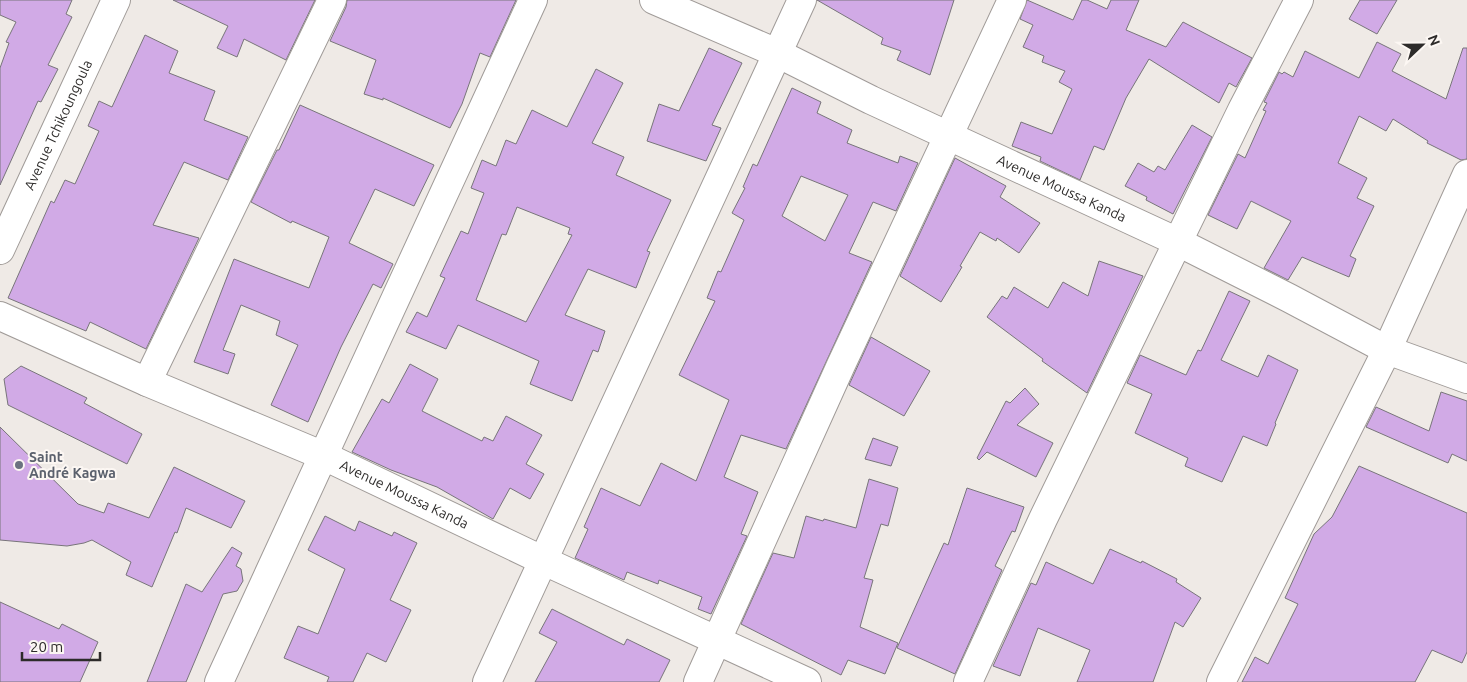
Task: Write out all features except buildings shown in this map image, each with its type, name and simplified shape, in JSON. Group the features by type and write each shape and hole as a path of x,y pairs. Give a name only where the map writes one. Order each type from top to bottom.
{"street":[{"name":"Avenue Tchikoungoula","path":"0,250 116,0"},
{"path":"147,382 332,0"},
{"path":"219,682 533,0"},
{"name":"Avenue Moussa Kanda","path":"654,0 777,53 949,136 1178,242 1386,350 1467,379"},
{"path":"486,682 802,0"},
{"path":"698,682 841,365 1012,0"},
{"path":"968,682 1043,519 1242,110 1299,0"},
{"path":"1222,682 1386,350 1467,174"},
{"name":"Avenue Moussa Kanda","path":"0,316 147,382 324,456 542,560 807,682"}],"place":[{"name":"Saint André Kagwa","path":"19,465"}]}
